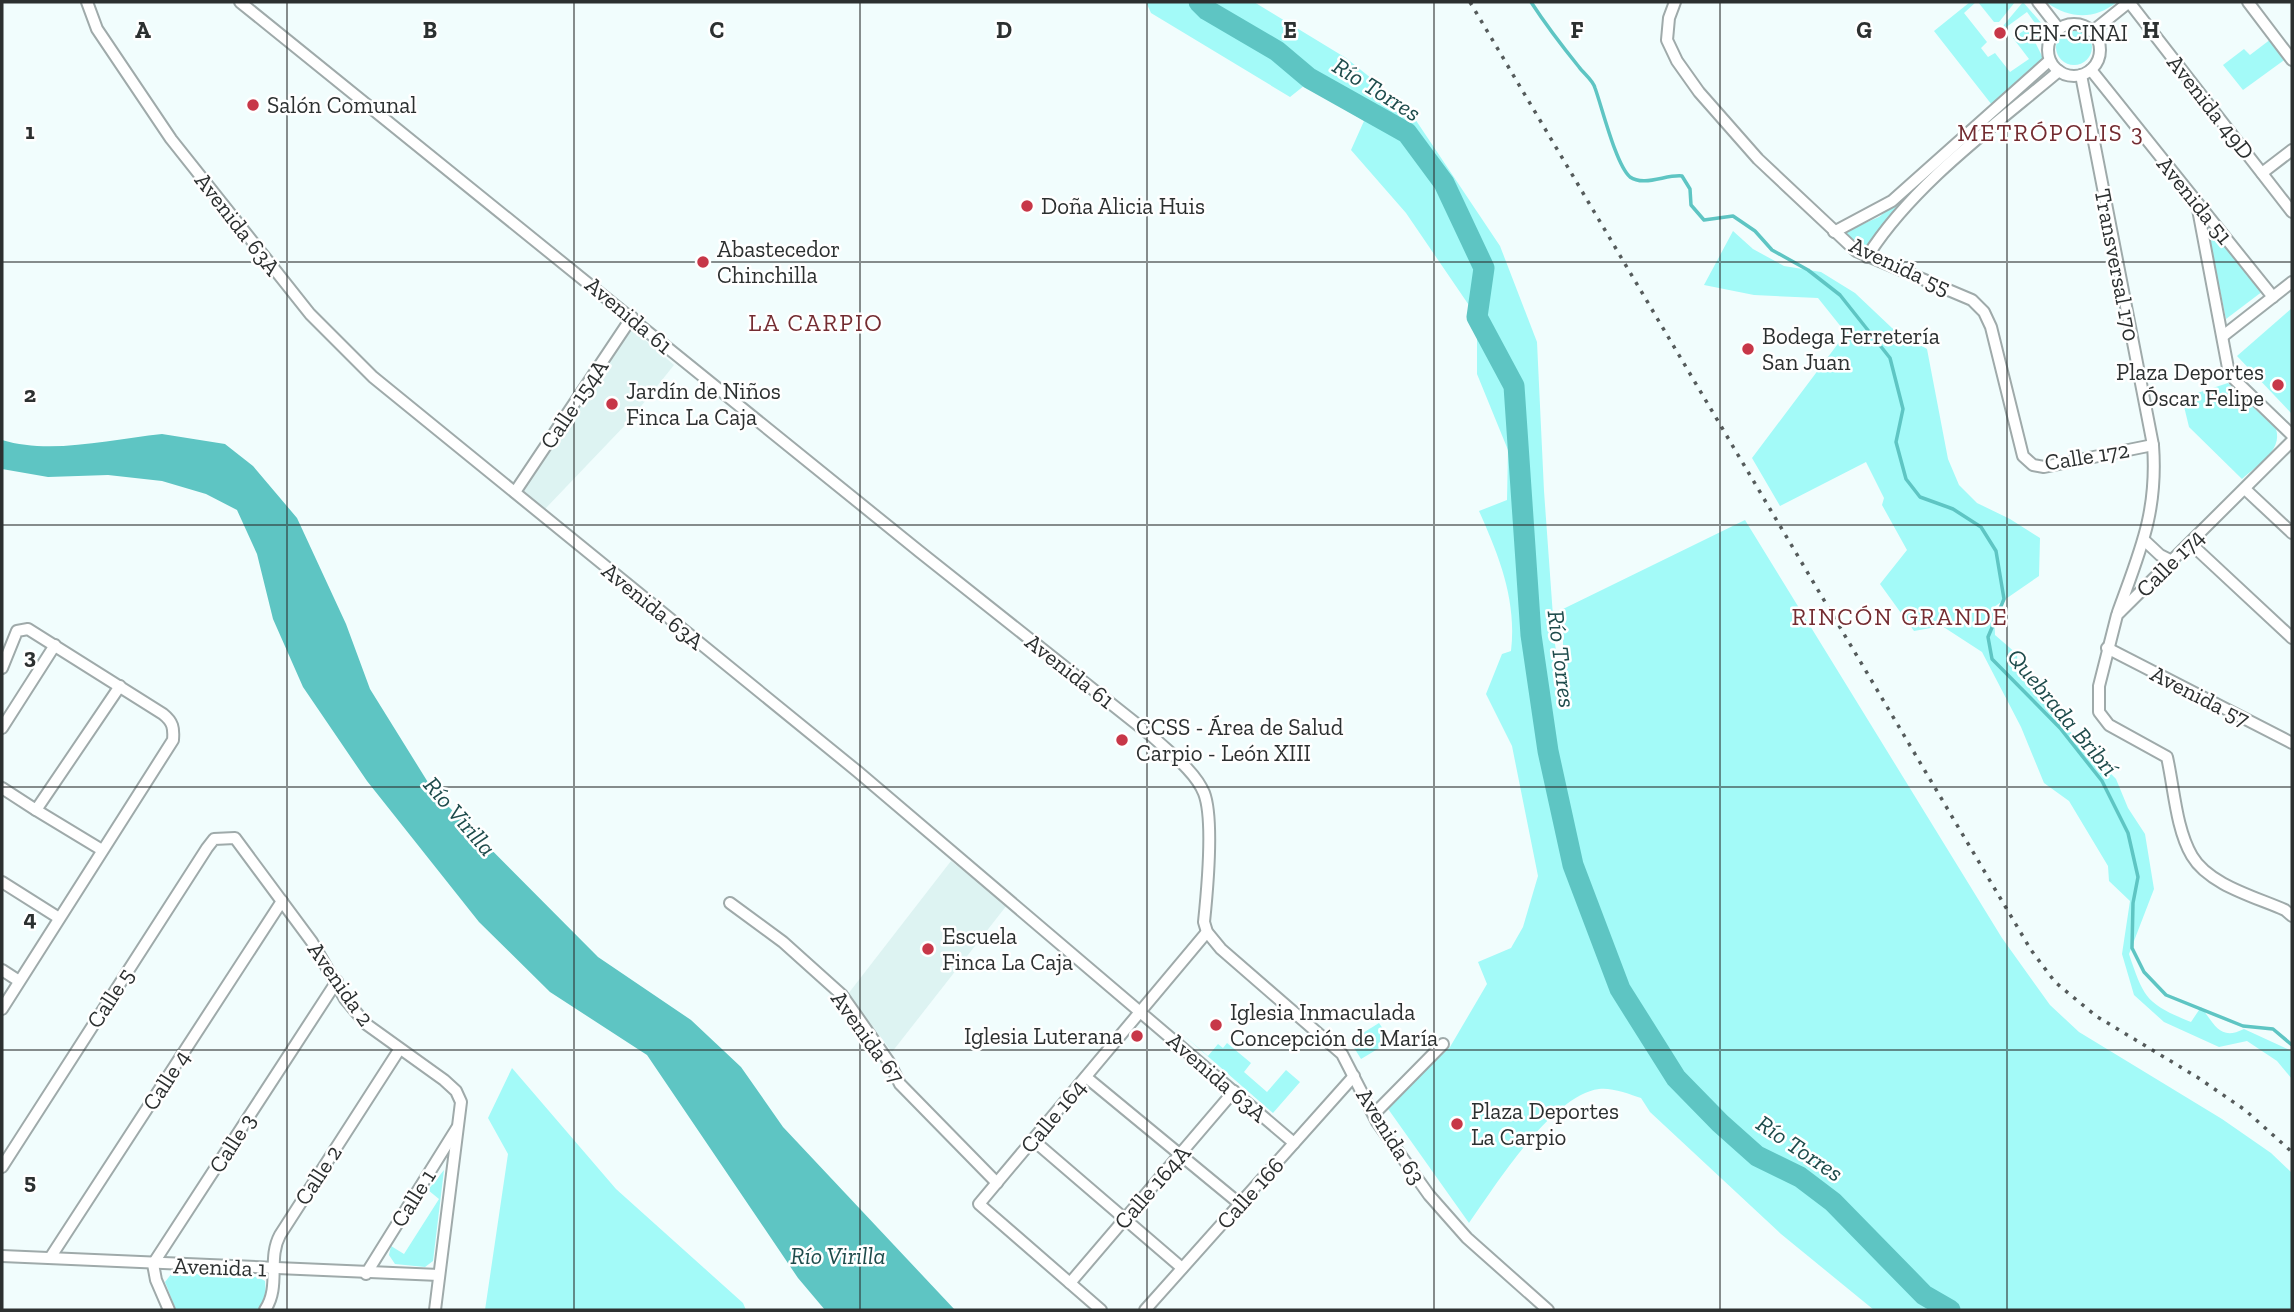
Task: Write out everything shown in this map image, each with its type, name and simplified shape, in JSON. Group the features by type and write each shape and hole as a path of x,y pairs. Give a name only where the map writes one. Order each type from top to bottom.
{"street":[{"name":"Avenida 63A","path":"87,2 97,29 164,129 310,313 407,406 857,771 1294,1143"},
{"name":"Avenida 61","path":"240,2 1153,737 1180,762 1204,793 1208,814 1204,922 1207,932"},
{"name":"Avenida 55","path":"1675,2 1669,18 1667,40 1677,61 1699,92 1758,159 1834,232 1867,257 1968,297 1984,313 1991,327 2023,456"},
{"path":"2038,2 2059,29"},
{"path":"2093,32 2129,2"},
{"name":"Avenida 49D","path":"2129,2 2292,212"},
{"path":"2248,2 2292,60"},
{"path":"1834,232 1892,201 2049,61 2050,41 2059,29 2074,24 2093,32 2100,47 2099,59 2086,73 2059,71 2049,61"},
{"path":"1867,257 1881,235 1916,198 2059,71"},
{"name":"Avenida 51","path":"2086,73 2273,297"},
{"name":"Transversal 170","path":"2086,73 2153,445 2156,481 2144,540 2117,615"},
{"path":"2262,173 2292,150"},
{"path":"2196,202 2228,368 2235,380 2292,435"},
{"path":"2223,336 2292,282"},
{"name":"Calle 154A","path":"515,492 632,317"},
{"name":"Calle 174","path":"2290,912 2216,878 2192,856 2184,834 2167,757 2109,725 2099,712 2099,686 2117,615 2292,441"},
{"name":"Calle 172","path":"2023,456 2033,465 2044,467 2153,445"},
{"path":"2245,489 2292,533"},
{"path":"2144,540 2160,555 2172,561"},
{"path":"2190,542 2292,638"},
{"path":"2,668 17,631 28,629 170,720 173,740 2,1009"},
{"path":"2,728 55,645"},
{"name":"Avenida 57","path":"2107,648 2292,743"},
{"path":"36,810 120,686"},
{"path":"2,788 102,850"},
{"name":"Avenida 2","path":"223,836 235,838 245,848 337,981 345,999 366,1024 456,1091 461,1102 435,1310"},
{"name":"Calle 5","path":"2,1167 207,848 214,839 223,836"},
{"path":"2,882 59,918"},
{"name":"Calle 4","path":"50,1258 282,901"},
{"name":"Avenida 67","path":"730,903 783,942 842,995 889,1062 900,1084 997,1183"},
{"name":"Calle 164","path":"1070,1283 979,1204 1207,932"},
{"name":"Avenida 63","path":"1207,932 1221,949 1342,1054 1374,1114 1429,1195 1467,1238 1548,1310"},
{"path":"2,970 19,981"},
{"name":"Calle 3","path":"153,1265 337,981"},
{"path":"1374,1114 1443,1044"},
{"name":"Calle 2","path":"265,1310 275,1284 274,1253 280,1235 399,1049"},
{"name":"Calle 166","path":"1145,1310 1354,1076"},
{"path":"1086,1077 1240,1204"},
{"name":"Calle 164A","path":"1070,1283 1234,1091"},
{"name":"Calle 1","path":"366,1273 460,1122"},
{"path":"1033,1140 1182,1268"},
{"name":"Avenida 1","path":"2,1256 153,1265 439,1275"},
{"path":"153,1265 156,1280 169,1310"},
{"path":"1070,1283 1101,1310"}],"shaded area":[{"path":"1146,2 1254,2 1346,58 1407,107 1500,246 1537,342 1555,644 1563,694 1563,609 1745,520 2002,938 2050,1005 2079,1032 2222,1119 2271,1153 2292,1173 2292,1310 1874,1310 1781,1234 1650,1112 1641,1098 1609,1089 1581,1095 1544,1124 1510,1165 1469,1223 1386,1106 1450,1047 1487,984 1478,962 1511,948 1523,927 1538,876 1512,746 1486,694 1502,654 1511,651 1512,632 1505,579 1479,511 1507,500 1508,450 1477,374 1477,317 1406,213 1351,150 1364,121 1305,85 1290,97 1151,13"},
{"path":"1970,2 1976,2 1964,13 1987,42 1981,48 1988,57 1995,53 2010,72 2029,59 2013,38 2035,23 2027,12 2005,28 2003,26 2023,2 2043,25 2035,42 2044,60 1992,105 1934,31"},
{"path":"1978,2 2015,2 1999,22 1994,22"},
{"path":"2117,2 2100,12 2082,15 2065,12 2047,3"},
{"path":"2074,29 2087,34 2092,47 2087,60 2074,65 2061,60 2056,47 2061,34"},
{"path":"2271,39 2287,58 2243,90 2223,65 2244,49 2250,55"},
{"path":"1906,195 1909,198 1866,253 1842,233 1879,217"},
{"path":"2204,215 2263,291 2226,319"},
{"path":"1733,231 1753,249 1784,266 1821,272 1855,293 1892,328 1927,349 1948,459 1959,485 1977,503 2040,538 2039,576 1994,607 1995,635 2017,654 2018,676 2035,690 2056,717 2116,779 2128,808 2145,834 2154,889 2129,954 2144,991 2156,1004 2176,1016 2191,1022 2201,1007 2214,1025 2224,1032 2244,1029 2292,1051 2292,1079 2277,1061 2247,1041 2219,1047 2164,1022 2134,995 2122,954 2130,901 2109,881 2108,866 2069,801 2044,783 2021,727 1982,652 1942,626 1914,631 1880,584 1907,550 1882,505 1884,498 1866,462 1780,506 1752,458 1846,333 1818,298 1754,295 1704,285"},
{"name":"Plaza Deportes Óscar Felipe","path":"2292,308 2292,414 2237,356"},
{"name":"Jardín de Niños Finca La Caja","path":"632,329 674,365 630,420 545,509 522,489"},
{"path":"2228,383 2276,429 2276,444 2272,451 2242,479 2189,427 2182,398"},
{"name":"Escuela Finca La Caja","path":"951,861 1007,905 892,1052 848,994"},
{"path":"1379,1023 1391,1041 1361,1059 1350,1041"},
{"path":"1181,1033 1208,1056 1218,1044 1223,1048 1227,1043 1251,1063 1244,1072 1267,1092 1286,1070 1300,1082 1273,1113"},
{"path":"512,1068 616,1189 743,1303 746,1310 485,1310 508,1154 488,1118"},
{"path":"444,1170 433,1261 425,1267 395,1264 389,1255 391,1246 404,1254 439,1199 428,1190"},
{"path":"172,1273 258,1277 265,1281 266,1296 258,1310 176,1310 165,1282"}],"water":[{"name":"Río Virilla","path":"162,434 225,444 253,466 297,518 346,624 370,689 434,792 598,957 691,1020 741,1067 783,1127 955,1310 825,1310 798,1278 647,1055 550,992 479,922 367,781 303,687 273,619 257,554 237,510 206,494 162,481 108,475 48,477 2,469 2,440 61,446"}],"waterway":[{"name":"Río Torres","path":"1199,2 1207,10 1277,51 1309,78 1407,133 1444,183 1484,268 1477,317 1514,386 1531,635 1548,751 1573,865 1620,989 1676,1078 1720,1123 1757,1156 1800,1177 1833,1202 1924,1295 1950,1310"},
{"name":"Quebrada Bribrí","path":"1531,2 1594,85 1615,149 1630,177 1649,181 1682,176 1690,189 1691,205 1704,220 1733,216 1755,231 1772,250 1808,270 1840,295 1890,358 1903,409 1896,442 1906,479 1920,497 1953,509 1981,527 1996,551 2004,599 1988,637 1992,659 2060,728 2102,781 2128,833 2138,877 2133,903 2132,948 2144,972 2166,995 2243,1026 2273,1029 2292,1045"}],"railway":[{"path":"1470,2 2031,950 2055,982 2096,1016 2197,1077 2245,1110 2292,1152"}],"place":[{"name":"CEN-CINAI","path":"2000,33"},
{"name":"Salón Comunal","path":"253,105"},
{"name":"Doña Alicia Huis","path":"1027,206"},
{"name":"Abastecedor Chinchilla","path":"703,262"},
{"name":"Bodega Ferretería San Juan","path":"1748,349"},
{"name":"Plaza Deportes Óscar Felipe","path":"2278,385"},
{"name":"Jardín de Niños Finca La Caja","path":"612,404"},
{"name":"CCSS - Área de Salud Carpio - León XIII","path":"1122,740"},
{"name":"Escuela Finca La Caja","path":"928,949"},
{"name":"Iglesia Inmaculada Concepción de María","path":"1216,1025"},
{"name":"Iglesia Luterana","path":"1137,1036"},
{"name":"Plaza Deportes La Carpio","path":"1457,1124"}],"district":[{"name":"METRÓPOLIS 3","path":"2051,132"},
{"name":"LA CARPIO","path":"816,322"},
{"name":"RINCÓN GRANDE","path":"1900,616"}]}
